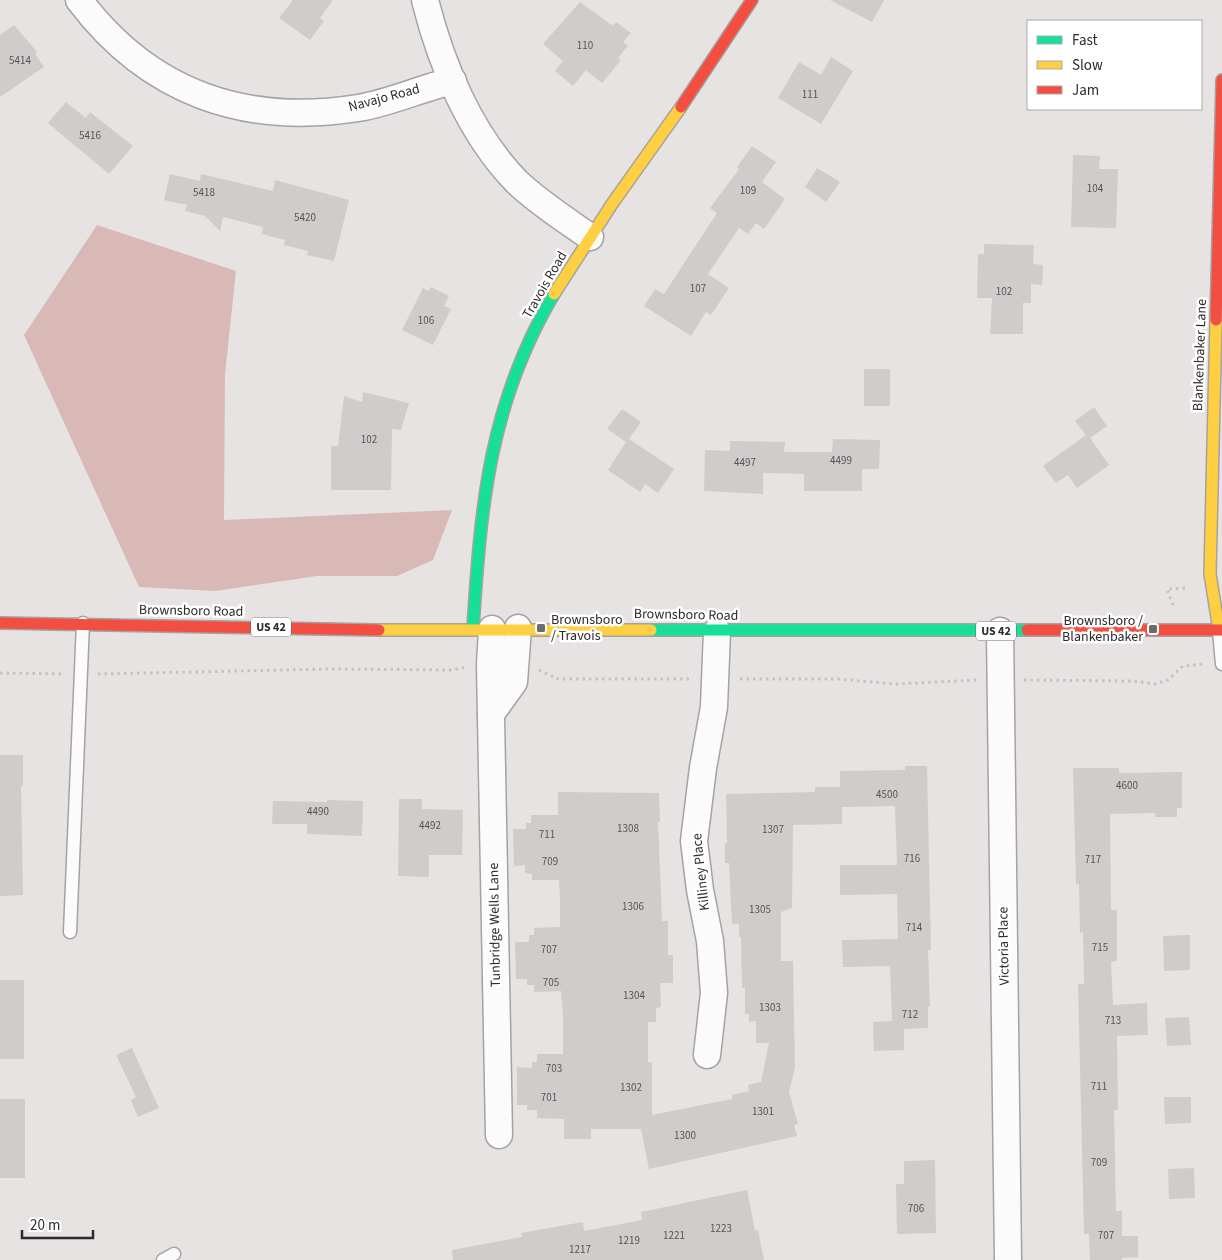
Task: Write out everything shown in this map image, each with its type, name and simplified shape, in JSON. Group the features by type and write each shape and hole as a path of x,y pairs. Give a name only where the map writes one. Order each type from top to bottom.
{"street":[{"name":"Navajo Road","path":"79,0 120,44 156,73 192,93 236,107 266,112 309,114 359,108 453,80"},
{"path":"425,0 453,80 465,106 505,168 518,183 590,237"},
{"name":"Travois Road","path":"482,628 483,499 490,456 500,417 523,354 547,308 590,237 724,48 752,0"},
{"name":"Blankenbaker Lane","path":"1220,630 1210,574 1222,80"},
{"name":"Brownsboro Road","path":"0,623 83,623 381,630 518,628 717,631 1220,630"},
{"name":"Tunbridge Wells Lane","path":"482,628 503,665"},
{"name":"Tunbridge Wells Lane","path":"498,1135 491,714 503,665 518,628"},
{"name":"Killiney Place","path":"707,1055 714,993 710,941 700,890 694,841 703,768 714,707 717,631"},
{"name":"Victoria Place","path":"1000,631 1008,1260"}],"lane":[{"path":"70,932 83,623"},
{"path":"1220,630 1222,664"}],"path":[{"path":"0,673 81,674 330,669 452,670 503,665 527,666 558,679 837,679 896,684 1001,680 1155,684 1168,680 1183,666 1192,665"}],"shaded area":[{"path":"97,225 236,271 225,374 224,520 452,510 433,560 397,576 317,576 215,591 139,587 24,335"}],"building":[{"path":"293,0 333,0 320,18 324,21 310,40 279,18"},
{"path":"830,0 884,0 872,22"},
{"path":"580,2 613,26 616,22 631,33 623,42 628,46 618,58 621,60 602,83 586,70 573,86 555,71 563,61 543,44"},
{"path":"14,25 37,52 35,54 44,67 0,97 0,35"},
{"path":"831,57 853,71 821,124 778,98 799,62 821,75"},
{"path":"66,102 86,118 90,112 133,146 109,174 48,123"},
{"path":"752,146 776,162 762,182 785,199 764,229 756,223 748,234 739,228 708,274 729,288 711,315 706,312 691,336 644,306 655,289 664,294 717,213 710,208 739,169 737,167"},
{"path":"1073,155 1100,156 1099,169 1118,169 1116,228 1071,227"},
{"path":"817,168 840,182 826,202 805,187"},
{"path":"170,174 200,181 201,174 273,191 275,180 349,200 334,261 307,255 308,251 284,245 285,240 262,234 263,227 223,217 220,231 205,216 185,211 187,205 164,200"},
{"path":"984,244 1034,245 1033,264 1043,265 1042,285 1031,284 1031,303 1023,303 1023,334 990,334 992,298 977,298 978,254 984,254"},
{"path":"431,287 449,296 444,306 451,309 433,345 402,330 423,288 429,291"},
{"path":"864,369 890,369 890,406 864,406"},
{"path":"363,392 409,403 401,430 392,429 391,490 331,490 331,446 338,446 344,396 362,402"},
{"path":"1094,407 1107,426 1090,438 1109,465 1077,488 1068,475 1056,483 1043,466 1086,435 1075,421"},
{"path":"622,409 641,422 629,439 674,469 658,493 645,484 640,492 608,470 626,442 607,429"},
{"path":"833,439 880,440 879,469 862,469 862,491 804,491 804,474 763,473 763,494 704,491 705,450 730,451 730,441 785,442 784,452 832,452"},
{"path":"0,755 23,755 23,786 21,786 23,895 0,896"},
{"path":"905,766 927,766 931,950 928,950 930,1006 928,1007 928,1028 904,1029 904,1050 874,1051 873,1022 892,1021 890,966 843,967 842,940 898,939 897,894 840,895 840,865 897,865 895,806 842,807 842,824 793,825 792,908 781,912 781,961 793,961 795,1068 789,1092 798,1124 794,1125 797,1136 649,1169 641,1129 591,1129 591,1139 564,1139 564,1119 537,1118 537,1110 527,1110 527,1105 517,1105 517,1067 532,1068 532,1062 537,1062 537,1054 563,1054 563,1014 561,991 534,992 534,985 527,985 527,979 516,979 515,942 529,942 529,935 534,935 534,928 560,927 560,900 559,880 532,880 532,874 525,873 525,865 514,866 513,829 526,829 526,823 531,823 531,815 558,815 558,792 659,793 660,822 658,822 662,921 668,921 668,955 673,955 673,983 660,983 661,1007 656,1008 656,1022 648,1022 648,1062 652,1063 652,1115 732,1099 732,1095 749,1091 748,1085 761,1082 769,1043 756,1043 756,1021 749,1022 749,1014 745,1014 745,988 742,988 741,937 739,937 739,924 732,924 729,863 725,863 725,843 727,843 726,794 815,792 815,787 840,787 840,771 905,770"},
{"path":"1073,768 1119,768 1119,773 1182,772 1182,808 1177,808 1177,817 1155,817 1155,813 1110,814 1111,910 1117,910 1117,961 1111,962 1113,1005 1147,1003 1148,1035 1117,1036 1118,1110 1114,1110 1116,1211 1122,1211 1122,1236 1138,1236 1138,1257 1122,1258 1122,1260 1090,1260 1089,1234 1084,1234 1078,984 1084,984 1083,932 1080,933 1079,884 1076,884"},
{"path":"399,799 422,799 422,809 463,810 462,855 429,855 429,877 398,876"},
{"path":"327,800 363,801 362,836 307,834 307,824 272,824 273,801 327,802"},
{"path":"1190,935 1190,970 1164,971 1163,936"},
{"path":"0,980 24,980 24,1059 0,1059"},
{"path":"1189,1017 1191,1045 1167,1046 1165,1018"},
{"path":"132,1048 159,1108 138,1117 131,1100 136,1097 116,1055"},
{"path":"1164,1097 1191,1097 1191,1123 1165,1124"},
{"path":"0,1099 25,1099 25,1178 0,1178"},
{"path":"935,1160 936,1233 897,1234 896,1184 904,1184 904,1161"},
{"path":"1194,1168 1195,1198 1169,1199 1168,1169"},
{"path":"747,1190 755,1231 758,1230 764,1260 453,1260 452,1250 522,1237 521,1233 583,1222 584,1231 642,1220 641,1212"}],"traffic: fast":[{"path":"473,628 480,539 492,456 502,415 515,375 532,335 554,294"},
{"path":"651,630 1027,630"}],"traffic: slow":[{"path":"554,294 612,204 681,107"},
{"path":"1216,320 1210,574 1219,630"},
{"path":"379,630 651,630"}],"traffic: jam":[{"path":"681,107 752,0"},
{"path":"1216,320 1222,80"},
{"path":"0,623 379,630"},
{"path":"1027,630 1222,630"}],"place":[{"name":"Brownsboro / Travois","path":"541,628"},
{"name":"Brownsboro / Blankenbaker","path":"1153,629"}]}
